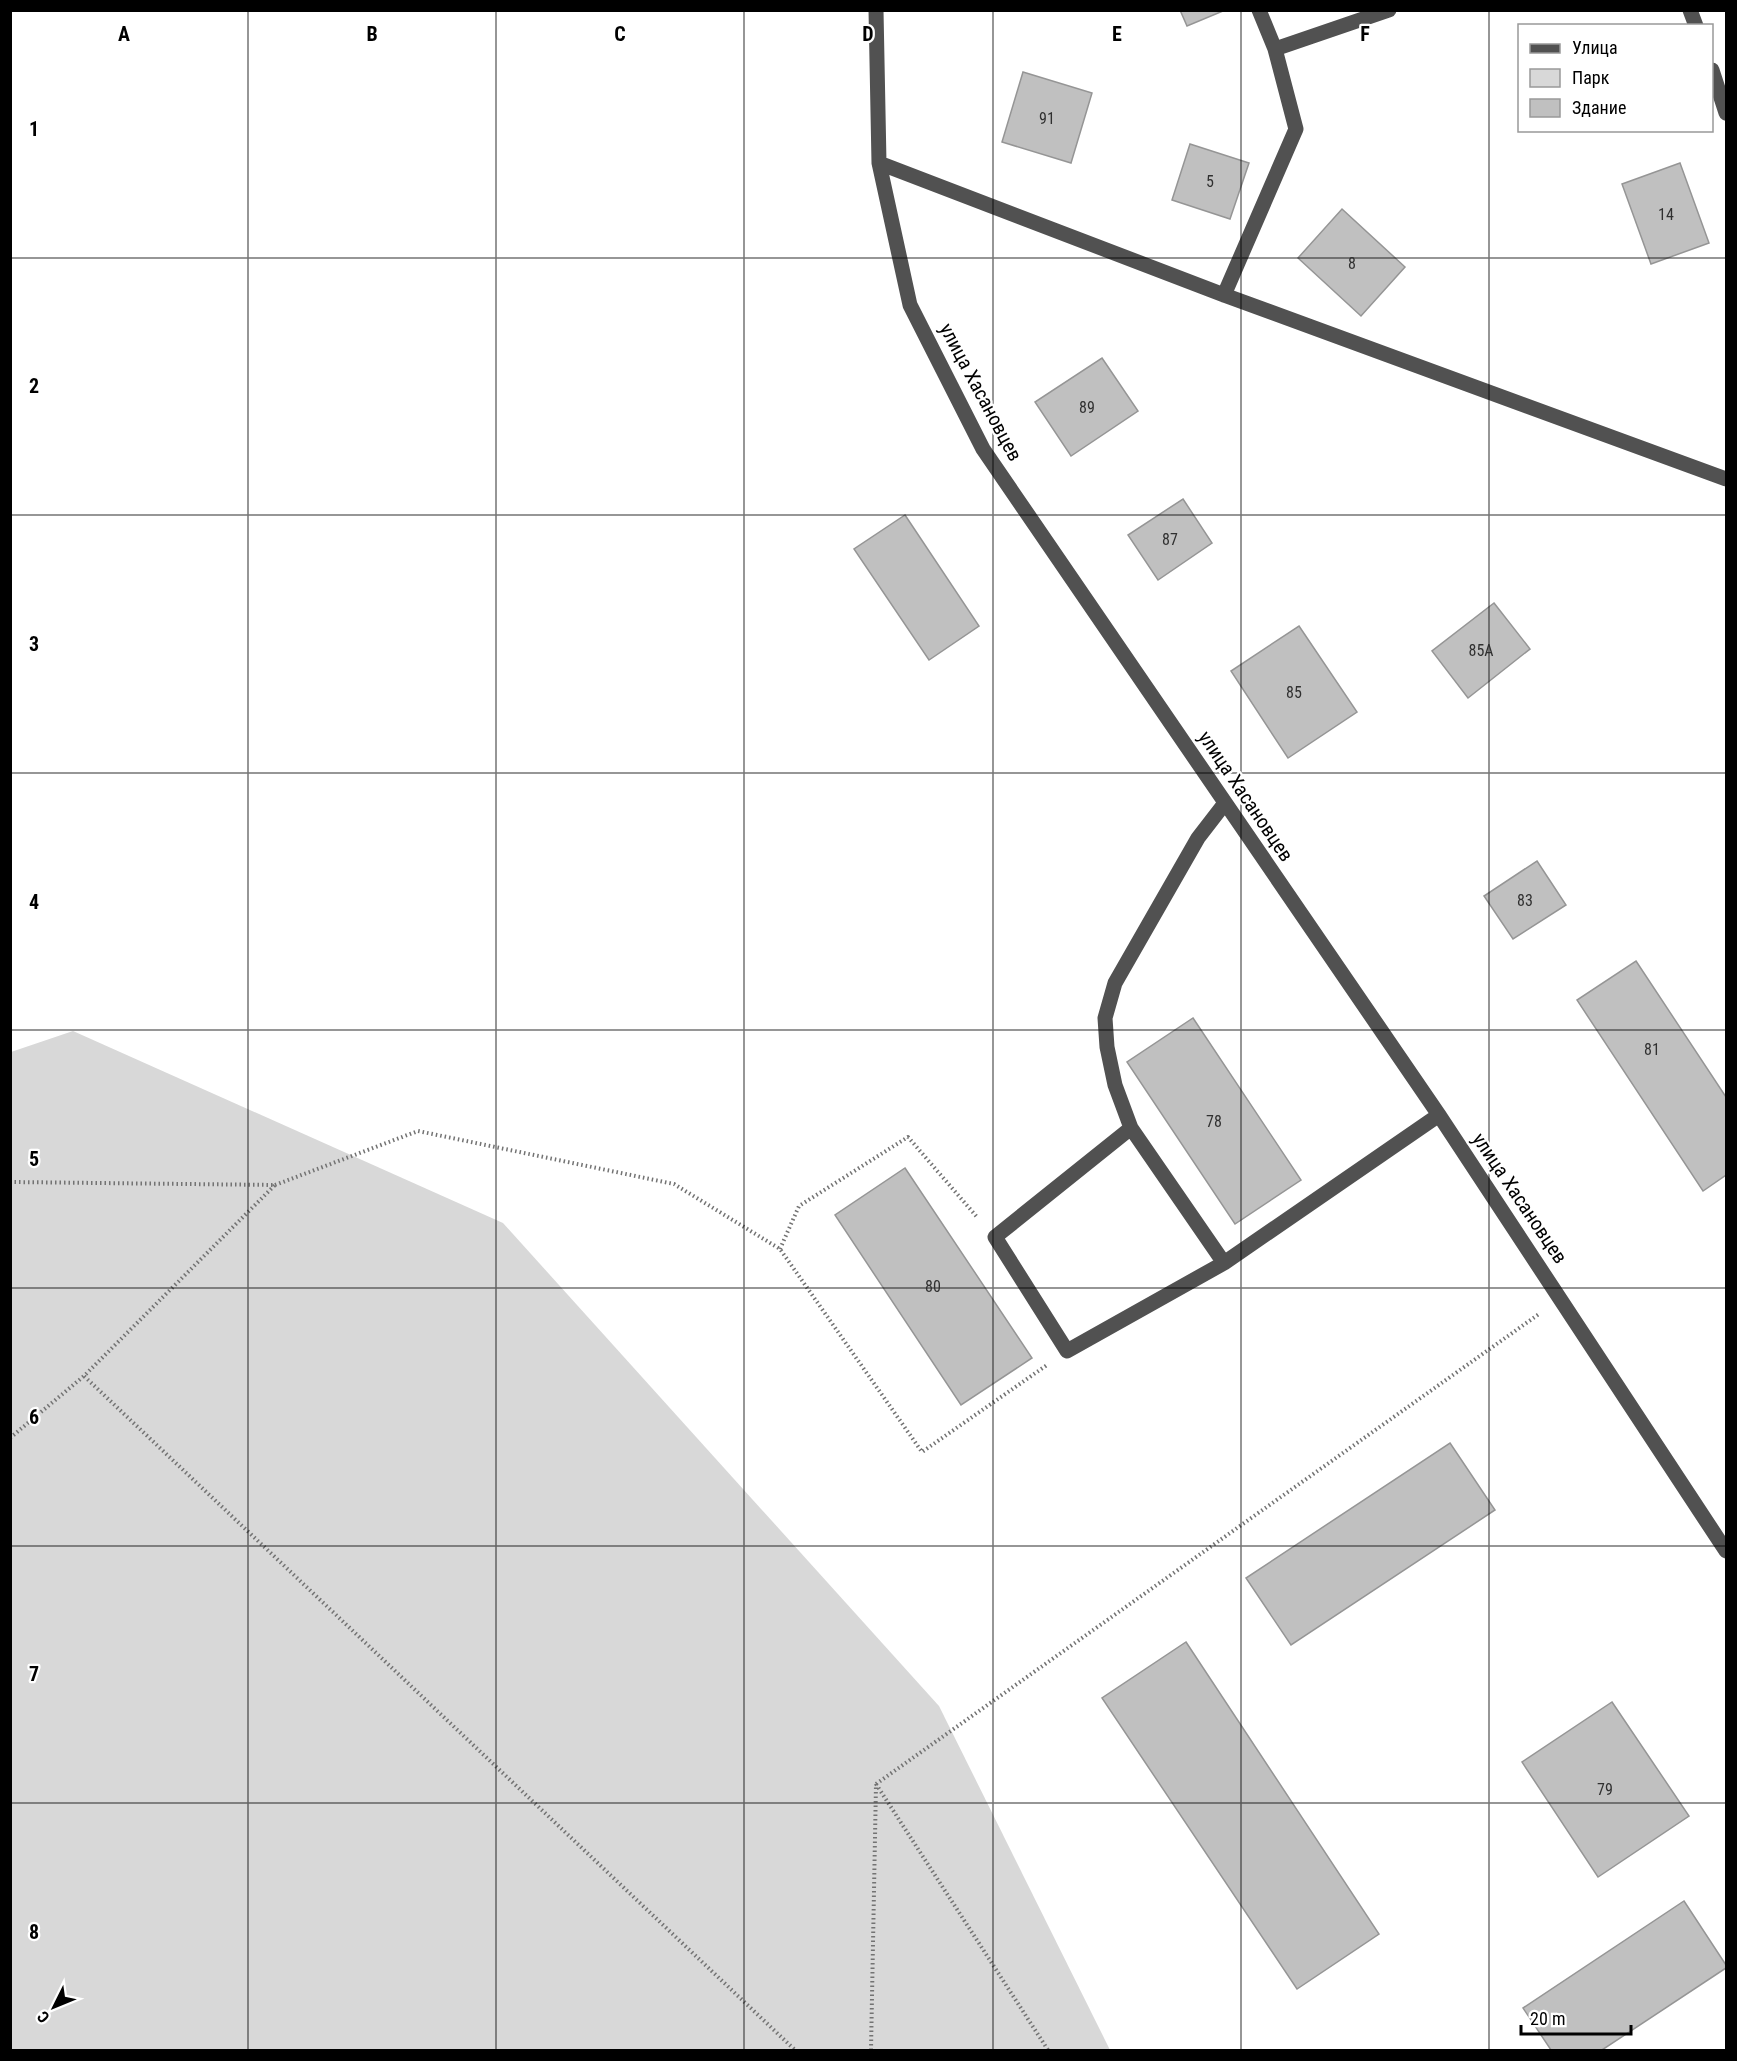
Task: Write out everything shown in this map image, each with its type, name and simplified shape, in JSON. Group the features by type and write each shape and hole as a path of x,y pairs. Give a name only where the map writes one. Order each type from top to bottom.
{"street":[{"name":"улица Хасановцев","path":"876,10 879,163 910,305 983,449 1439,1114 1562,1298 1726,1551"},
{"path":"1224,295 1296,129 1275,49 1259,10"},
{"path":"1275,49 1389,10"},
{"path":"1713,73 1726,113"},
{"path":"879,163 1224,295 1726,479"},
{"path":"1224,1263 1131,1128 1115,1085 1107,1047 1105,1018 1115,983 1192,848 1225,803"},
{"path":"1131,1128 995,1237 1067,1351 1224,1263 1439,1114"}],"path":[{"path":"10,1182 275,1185 417,1131 674,1184 780,1249 922,1452 1067,1351"},
{"path":"780,1249 799,1206 908,1137 995,1237"},
{"path":"10,1438 84,1376 275,1185"},
{"path":"876,1784 1562,1298"},
{"path":"84,1376 795,2050"},
{"path":"872,2050 876,1784"},
{"path":"876,1784 1048,2050"}],"green space":[{"path":"73,1031 503,1223 939,1706 1110,2050 11,2050 11,1052"}],"building":[{"path":"1180,10 1223,10 1223,11 1187,26"},
{"path":"1023,72 1092,93 1071,163 1002,142"},
{"path":"1190,144 1249,163 1230,219 1172,200"},
{"path":"1680,163 1709,243 1651,264 1622,184"},
{"path":"1342,209 1405,267 1361,316 1298,258"},
{"path":"1102,358 1138,411 1071,456 1035,402"},
{"path":"1183,499 1212,543 1158,580 1128,535"},
{"path":"905,515 979,626 929,660 854,549"},
{"path":"1494,603 1530,649 1468,698 1432,651"},
{"path":"1299,626 1357,712 1288,758 1231,671"},
{"path":"1537,861 1566,905 1513,939 1484,896"},
{"path":"1636,961 1726,1097 1726,1175 1703,1191 1577,1000"},
{"path":"1193,1018 1301,1180 1235,1224 1127,1062"},
{"path":"905,1168 1032,1358 961,1405 835,1215"},
{"path":"1450,1443 1495,1510 1291,1645 1246,1578"},
{"path":"1186,1642 1379,1934 1297,1989 1102,1698"},
{"path":"1612,1702 1689,1816 1598,1877 1522,1762"},
{"path":"1684,1901 1726,1968 1602,2050 1551,2050 1523,2008"}]}
